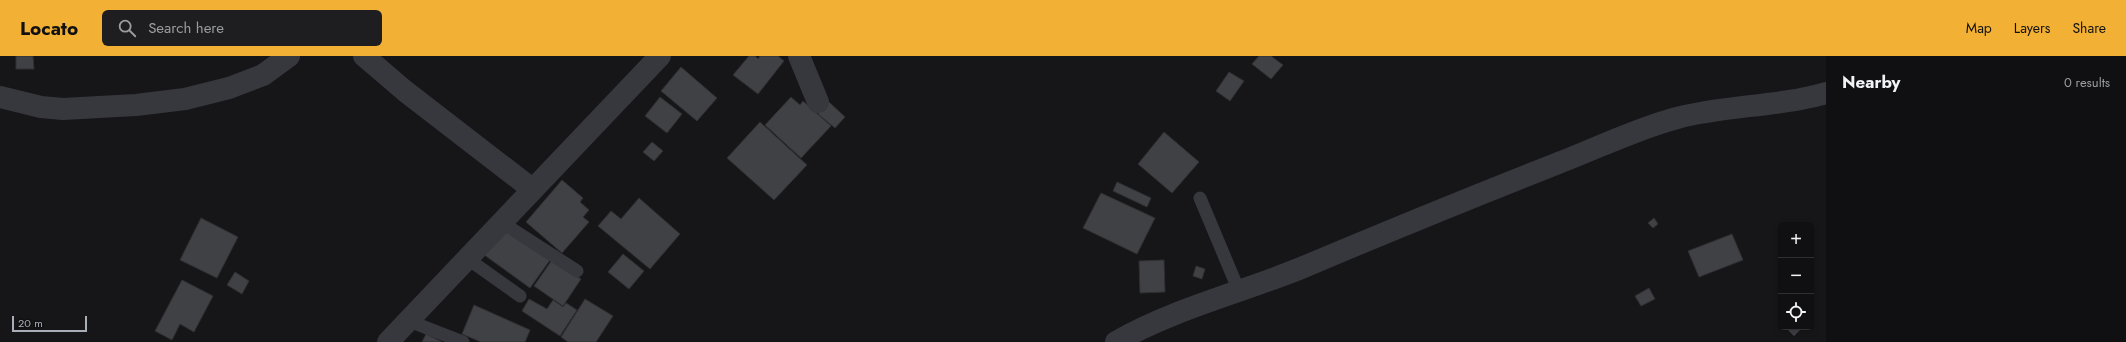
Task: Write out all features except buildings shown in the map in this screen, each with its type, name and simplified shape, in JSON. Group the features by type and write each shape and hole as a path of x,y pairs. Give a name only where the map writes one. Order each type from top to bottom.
{"street":[{"path":"0,97 63,109 136,105 185,99 229,88 263,75 289,56"},
{"path":"364,56 405,92 532,189"},
{"path":"388,342 409,322 532,189 660,56"},
{"path":"799,56 818,102"},
{"path":"1116,342 1157,322 1290,272 1457,203 1675,119 1706,112 1798,99 1826,93"}],"lane":[{"path":"1200,198 1239,291"},
{"path":"501,222 576,271"},
{"path":"468,259 520,296"},
{"path":"409,322 463,342"}]}
